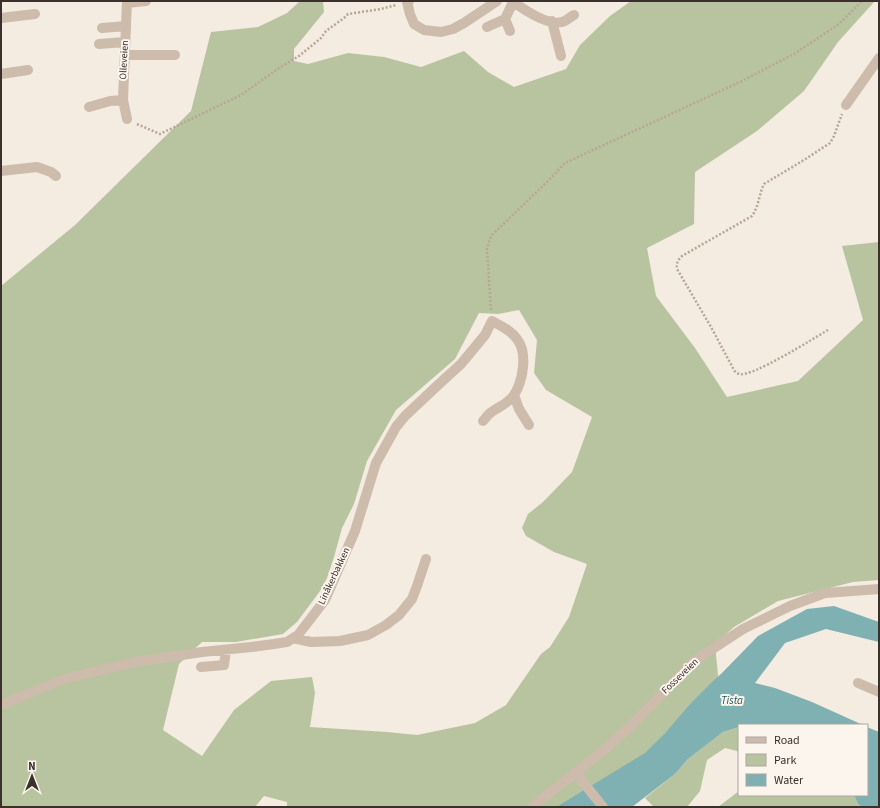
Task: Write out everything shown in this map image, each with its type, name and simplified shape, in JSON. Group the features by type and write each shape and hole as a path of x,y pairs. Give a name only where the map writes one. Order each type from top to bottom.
{"street":[{"path":"127,2 146,1"},
{"path":"408,1 410,14 414,24 424,30 441,32 453,29 464,23 497,1"},
{"name":"Olleveien","path":"127,2 123,100 127,119"},
{"path":"487,27 505,19 517,2 533,15 552,21 562,22 574,15"},
{"path":"1,18 35,14"},
{"path":"505,19 510,31"},
{"path":"552,21 561,56"},
{"path":"102,28 126,26"},
{"path":"99,44 125,42"},
{"path":"125,55 175,55"},
{"path":"846,105 879,58"},
{"path":"1,74 28,70"},
{"path":"89,107 110,101 123,100"},
{"path":"1,171 37,167 51,172 56,176"},
{"path":"484,421 490,414 503,406 514,395 519,385 523,369 522,350 518,339 512,332 492,321"},
{"name":"Linåkerbakken","path":"1,705 64,679 135,662 287,642 298,635 325,600 355,531 376,463 396,427 405,416 462,364 485,335 492,321"},
{"path":"514,395 519,409 529,425"},
{"path":"293,638 311,642 340,641 368,635 386,625 399,615 412,599 426,559"},
{"name":"Fosseveien","path":"532,807 604,750 632,725 694,661 743,629 790,606 825,593 879,589"},
{"path":"201,667 224,666 226,650"},
{"path":"858,683 879,692"},
{"path":"575,772 603,807"}],"path":[{"path":"127,119 160,134 241,95 279,68 300,56 321,38 326,31 348,14 381,9 408,1"},
{"path":"492,321 487,249 491,236 565,163 740,82 794,54 839,24 862,1"},
{"path":"828,330 772,362 744,374 739,374 730,365 711,327 677,269 676,264 682,256 752,216 755,212 760,191 764,184 830,143 846,105"}],"green space":[{"path":"300,1 323,1 324,12 294,49 294,61 308,64 348,53 384,57 421,67 464,51 488,72 514,87 566,69 580,45 610,16 631,1 875,1 838,42 804,91 757,131 695,172 694,224 647,248 656,296 695,348 727,397 798,381 863,320 842,246 879,242 879,580 853,582 778,601 734,627 715,644 719,686 666,732 645,754 556,807 287,807 287,802 264,796 255,807 1,807 1,286 75,225 191,111 211,32 258,27 287,13","holes":["519,310 537,340 534,373 546,390 592,417 572,472 543,502 528,514 522,528 526,536 554,552 587,564 569,617 550,647 541,654 506,705 475,723 417,735 310,727 315,693 312,677 271,681 234,710 202,756 163,730 179,664 202,642 236,642 283,634 297,622 320,591 327,578 342,528 354,504 367,461 396,410 455,359 479,313 498,314"]},
{"path":"738,727 738,752 725,748 707,760 700,791 687,807 654,807 645,798 675,774 688,759 723,732"},
{"path":"738,792 738,796 854,796 858,804 862,807 718,807"}],"water":[{"name":"Tista","path":"834,606 879,622 879,642 826,629 785,643 755,683 775,688 812,702 861,724 738,724 738,727 723,732 688,759 675,774 632,807 556,807 645,753 666,732 692,702 758,636 807,609"},
{"path":"868,727 879,732 879,807 862,807 858,804 854,796 868,796"}]}
